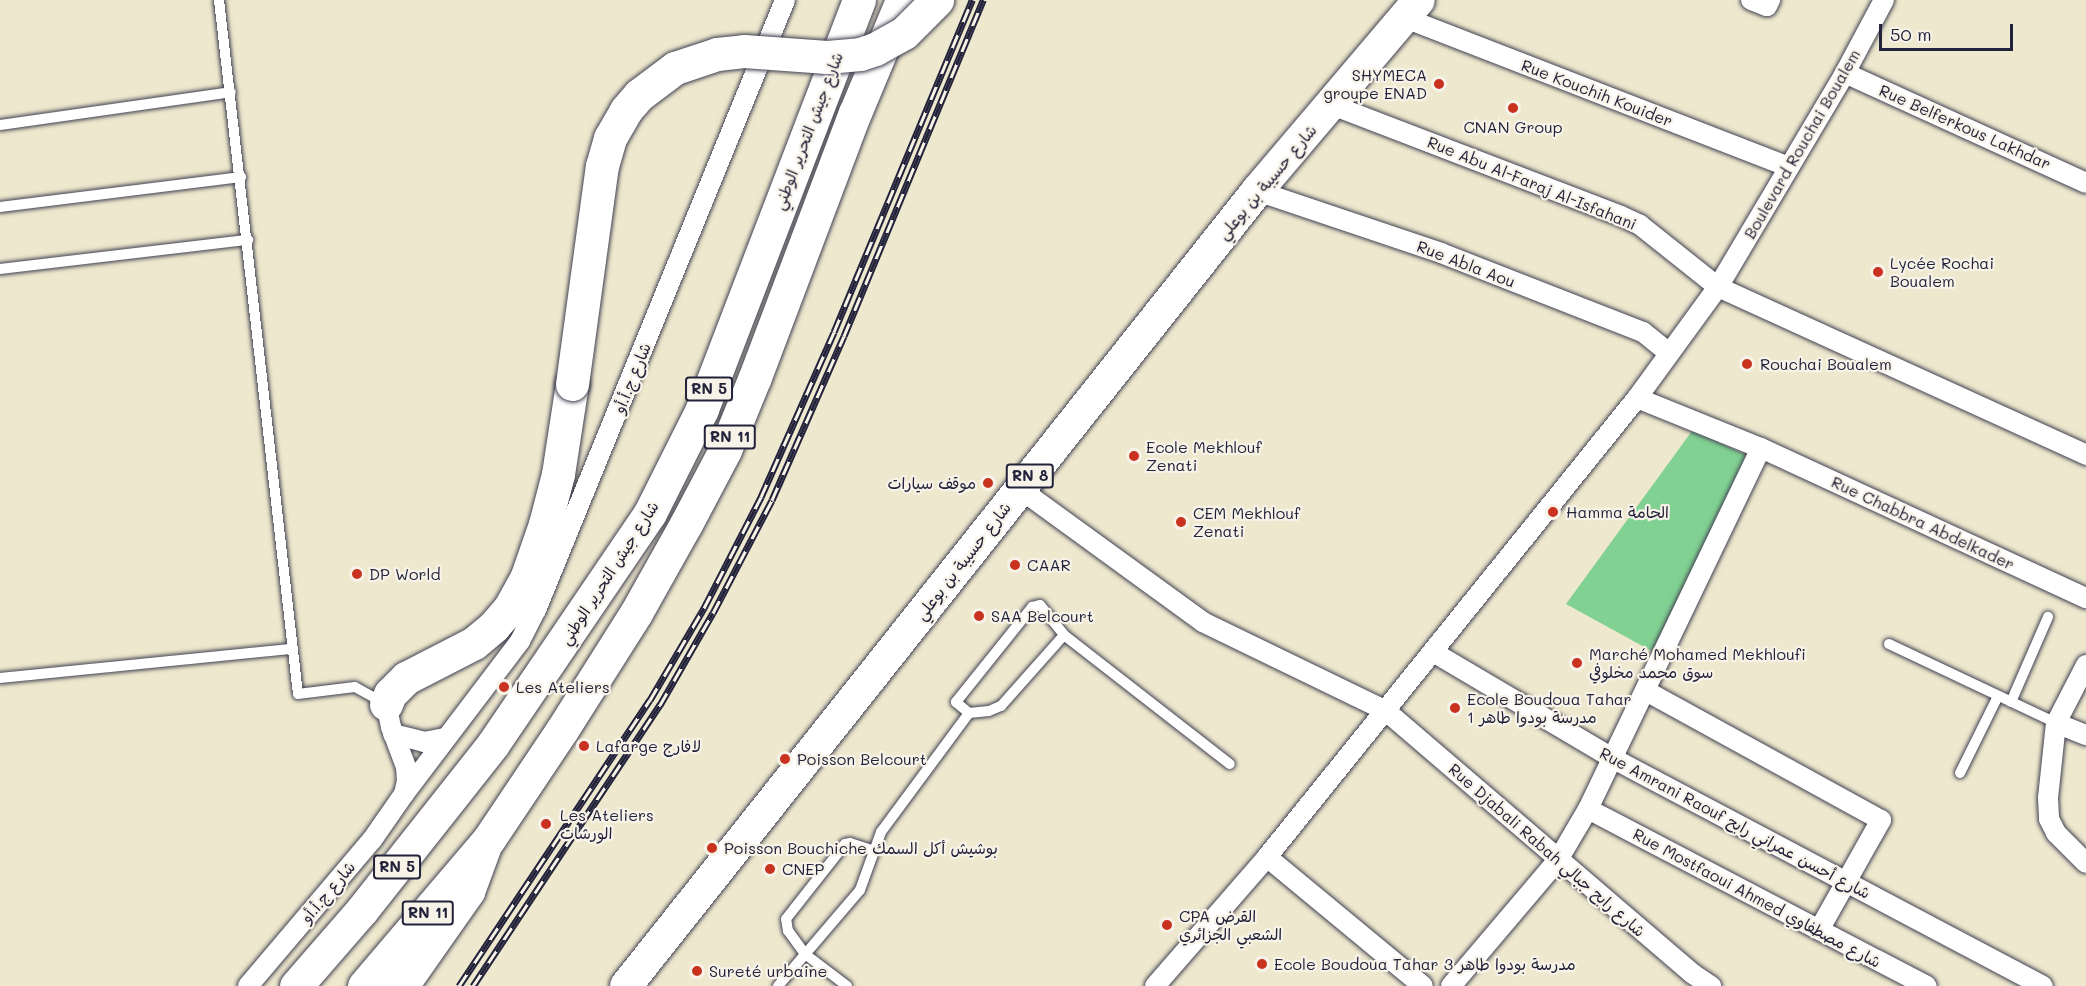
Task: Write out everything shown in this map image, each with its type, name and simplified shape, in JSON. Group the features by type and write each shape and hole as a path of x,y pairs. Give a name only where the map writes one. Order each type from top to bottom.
{"highway":[{"name":"شارع جيش التحرير الوطني","path":"296,986 362,910 493,744 650,513 702,409 859,0"},
{"name":"RN 11","path":"364,986 489,839 636,613 725,450 855,113 902,0"},
{"path":"390,719 390,694 406,678 474,643 495,626 509,609 527,576 545,524 558,474 603,166 610,138 626,110 639,95 675,68 717,54 744,51 826,57 860,54 875,49 904,33 937,0"}],"main road":[{"name":"شارع حسيبة بن بوعلي","path":"638,977 1020,489 1257,191 1412,9"},
{"name":"RN 11","path":"403,986 469,892 489,839"}],"street":[{"name":"شارع ج.أ.أو","path":"248,986 372,840 445,738 519,641 536,610 785,0"},
{"path":"1751,0 1767,6 1770,0"},
{"name":"Boulevard Rouchai Boualem","path":"1162,983 1386,711 1637,398 1668,352 1718,287 1845,73 1884,0"},
{"name":"Rue Kouchih Kouider","path":"1412,9 1789,167"},
{"name":"Rue Belferkous Lakhdar","path":"1845,73 2084,174"},
{"name":"Rue Abu Al-Faraj Al-Isfahani","path":"1332,105 1621,216 1640,225 1718,287 2086,455"},
{"name":"Rue Abla Aou","path":"1257,191 1441,253 1643,332 1668,352"},
{"name":"Rue Chabbra Abdelkader","path":"1637,398 1761,448 2086,598"},
{"path":"1451,986 1558,860 1588,809 1614,759 1761,448"},
{"name":"Rue Djabali Rabah شارع رابح جبالي","path":"1020,489 1203,622 1386,711 1558,860 1710,986"},
{"name":"Rue Amrani Raouf شارع أحسن عمراني رابح","path":"1432,652 1614,759 2043,986"},
{"path":"2086,665 2056,723 2048,798 2049,819 2056,833 2086,863"},
{"path":"1646,691 1881,820 1819,930"},
{"path":"390,719 424,742 445,738"},
{"path":"390,719 406,767 407,781 404,794"},
{"path":"2056,723 2086,735"},
{"name":"Rue Mostfaoui Ahmed شارع مصطفاوي","path":"1588,809 1926,986"},
{"path":"1267,857 1423,986"}],"lane":[{"path":"219,0 241,177 298,694 355,687 390,719"},
{"path":"0,125 231,92"},
{"path":"0,207 241,177"},
{"path":"0,269 248,240"},
{"path":"1064,634 1001,706 989,711 969,713 956,702 1032,607 1040,605 1064,634 1230,764"},
{"path":"2011,702 2048,617"},
{"path":"1889,644 2056,723"},
{"path":"0,678 293,649"},
{"path":"1960,773 1998,696"},
{"path":"778,986 860,890 881,832 969,713"},
{"path":"847,986 805,954 788,931 786,919 845,844 850,843 874,851"}],"green space":[{"path":"1692,431 1747,455 1657,654 1566,604"}],"railway":[{"path":"459,986 650,700 704,608 761,497 834,332 972,0"},
{"path":"473,986 660,705 713,613 772,500 844,336 983,0"}],"place":[{"name":"SHYMECA groupe ENAD","path":"1439,84"},
{"name":"CNAN Group","path":"1513,108"},
{"name":"Lycée Rochai Boualem","path":"1878,272"},
{"name":"Rouchai Boualem","path":"1747,364"},
{"name":"Ecole Mekhlouf Zenati","path":"1134,456"},
{"name":"موقف سيارات","path":"988,483"},
{"name":"Hamma الحامة","path":"1553,512"},
{"name":"CEM Mekhlouf Zenati","path":"1181,522"},
{"name":"CAAR","path":"1015,565"},
{"name":"DP World","path":"357,574"},
{"name":"SAA Belcourt","path":"979,616"},
{"name":"Marché Mohamed Mekhloufi سوق محمد مخلوفي","path":"1577,663"},
{"name":"Les Ateliers","path":"504,687"},
{"name":"Ecole Boudoua Tahar 1 مدرسة بودوا طاهر","path":"1455,708"},
{"name":"Lafarge لافارج","path":"584,746"},
{"name":"Poisson Belcourt","path":"785,759"},
{"name":"Les Ateliers الورشات","path":"546,824"},
{"name":"Poisson Bouchiche بوشيش أكل السمك","path":"712,848"},
{"name":"CNEP","path":"770,869"},
{"name":"CPA القرض الشعبي الجزائري","path":"1167,925"},
{"name":"Ecole Boudoua Tahar 3 مدرسة بودوا طاهر","path":"1262,964"},
{"name":"Sureté urbaine","path":"697,971"}]}
